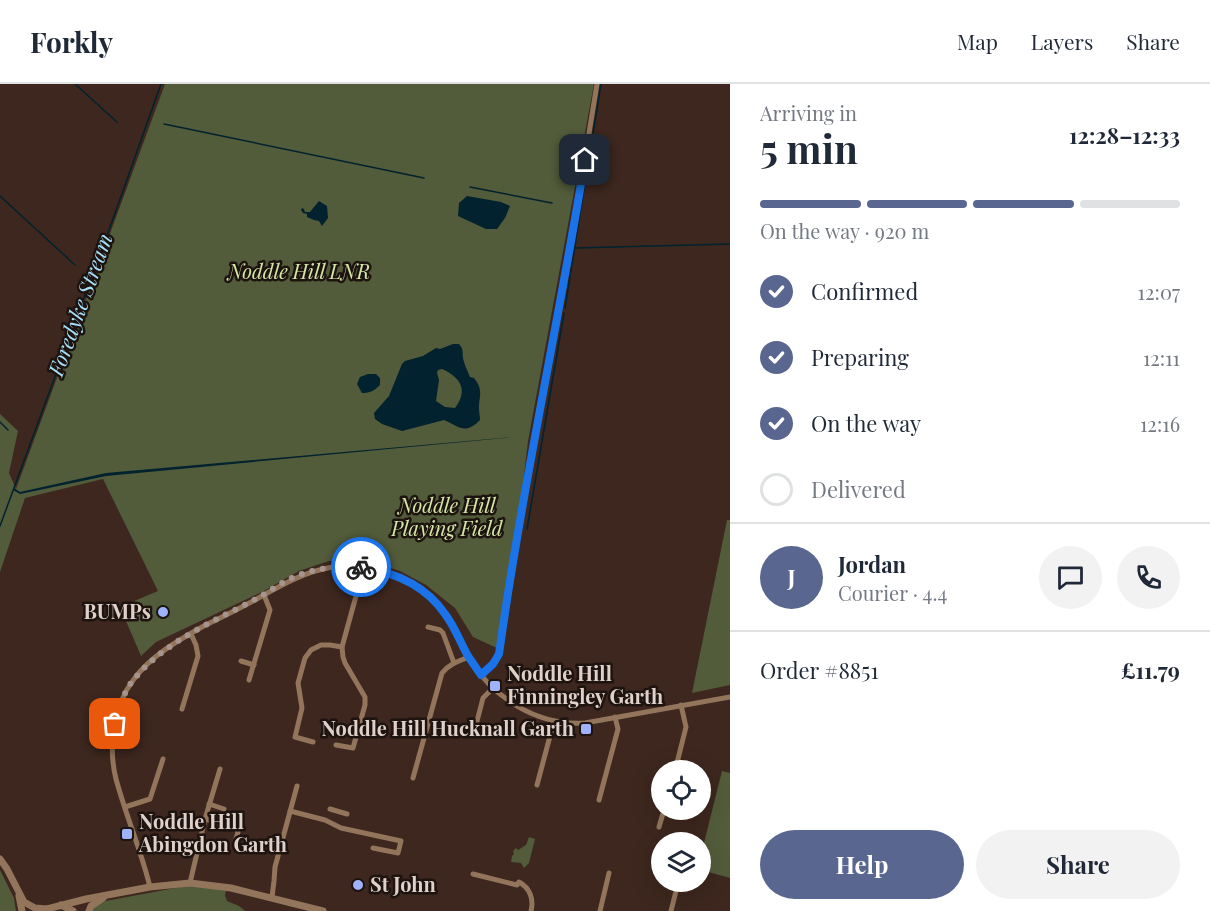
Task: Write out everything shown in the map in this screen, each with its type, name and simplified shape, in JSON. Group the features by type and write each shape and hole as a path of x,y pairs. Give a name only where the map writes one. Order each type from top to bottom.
{"street":[{"path":"481,675 493,664 499,654 535,432 570,250 597,84"},
{"path":"150,887 113,762 115,724 124,695 133,680 154,658 179,640 301,575 348,565 384,571 402,578 436,602 458,634 469,657 492,688 507,701 537,716 554,721 578,723 730,698"},
{"path":"336,744 353,748 365,700 364,694 342,657 342,648 364,567"},
{"path":"249,680 270,610 264,595"},
{"path":"428,627 441,630 454,663"},
{"path":"182,709 198,656 196,645 190,634"},
{"path":"313,742 295,737 302,708 298,683 305,657 311,650 321,645 342,648"},
{"path":"413,778 442,673 445,668 469,657"},
{"path":"241,661 254,665"},
{"path":"475,729 483,698 492,688"},
{"path":"678,760 686,727 681,705"},
{"path":"599,800 618,729 615,717"},
{"path":"537,785 554,721"},
{"path":"125,807 150,799 163,759"},
{"path":"190,883 205,819 220,770"},
{"path":"272,897 274,867 297,786"},
{"path":"209,804 224,809"},
{"path":"330,809 347,814"},
{"path":"290,811 325,820 341,828 401,841 398,853 373,848"},
{"path":"334,824 338,812"},
{"path":"205,819 237,828 235,842"},
{"path":"659,827 661,820"},
{"path":"0,859 24,902 45,910 150,887 190,883 245,891 272,897 304,909 323,911"},
{"path":"600,911 609,873"},
{"path":"473,874 517,885 519,882 522,883 530,893 533,903 531,911"},
{"path":"17,888 22,911"},
{"path":"671,911 676,892"},
{"path":"89,911 91,906 105,897"},
{"path":"61,905 73,911"}],"green space":[{"name":"Noddle Hill LNR","path":"165,84 594,84 528,441 507,620 501,650 473,637 455,608 426,585 400,571 364,560 329,561 299,571 264,591 156,642 141,656 120,607 158,591 103,479 25,498 0,572 0,414 18,431 9,473 16,489"},
{"path":"727,520 730,520 730,685 692,693"},
{"path":"722,771 730,773 730,878 711,873 711,832 707,832"},
{"path":"529,837 535,839 529,863 524,868 521,863 511,862 513,851 526,845"},
{"path":"0,870 14,898 16,911 0,911"},
{"path":"186,886 226,891 227,901 245,911 91,911 100,902"}],"water":[{"path":"467,196 501,202 510,206 497,229 486,229 458,216 459,203"},
{"path":"319,201 327,206 328,218 322,226 319,221 307,217 307,214 301,210 302,208 305,212 310,212"},
{"path":"453,344 459,344 462,348 470,377 474,378 480,390 480,420 475,425 466,428 444,420 402,431 375,419 374,413 389,396 402,364 436,348 440,349","holes":["438,370 448,372 458,380 462,390 455,408 445,407 436,401"]},
{"path":"376,374 380,378 380,385 372,391 362,393 357,384 360,377"},
{"path":"535,435 106,476 20,494 13,490 14,488 20,492 106,473"}],"waterway":[{"path":"75,84 117,122"},
{"name":"Foredyke Stream","path":"0,526 161,84"},
{"path":"565,308 601,84"},
{"path":"164,124 424,178"},
{"path":"470,187 552,203"},
{"path":"0,196 75,265"},
{"path":"575,248 730,244"},
{"path":"527,529 564,313"},
{"path":"0,422 8,430"}],"way so far":[{"path":"115,724 124,695 133,680 154,658 179,640 301,575 332,567 348,565 361,567"}],"place":[{"name":"BUMPs","path":"163,612"},
{"name":"Noddle Hill Finningley Garth","path":"495,686"},
{"name":"Noddle Hill Hucknall Garth","path":"586,729"},
{"name":"Noddle Hill Abingdon Garth","path":"127,834"},
{"name":"St John","path":"358,885"}],"route":[{"path":"361,567 384,571 402,578 424,592 445,614 481,675 493,664 499,654 535,432 585,160"}],"park label":[{"name":"Noddle Hill Playing Field","path":"447,518"}]}
